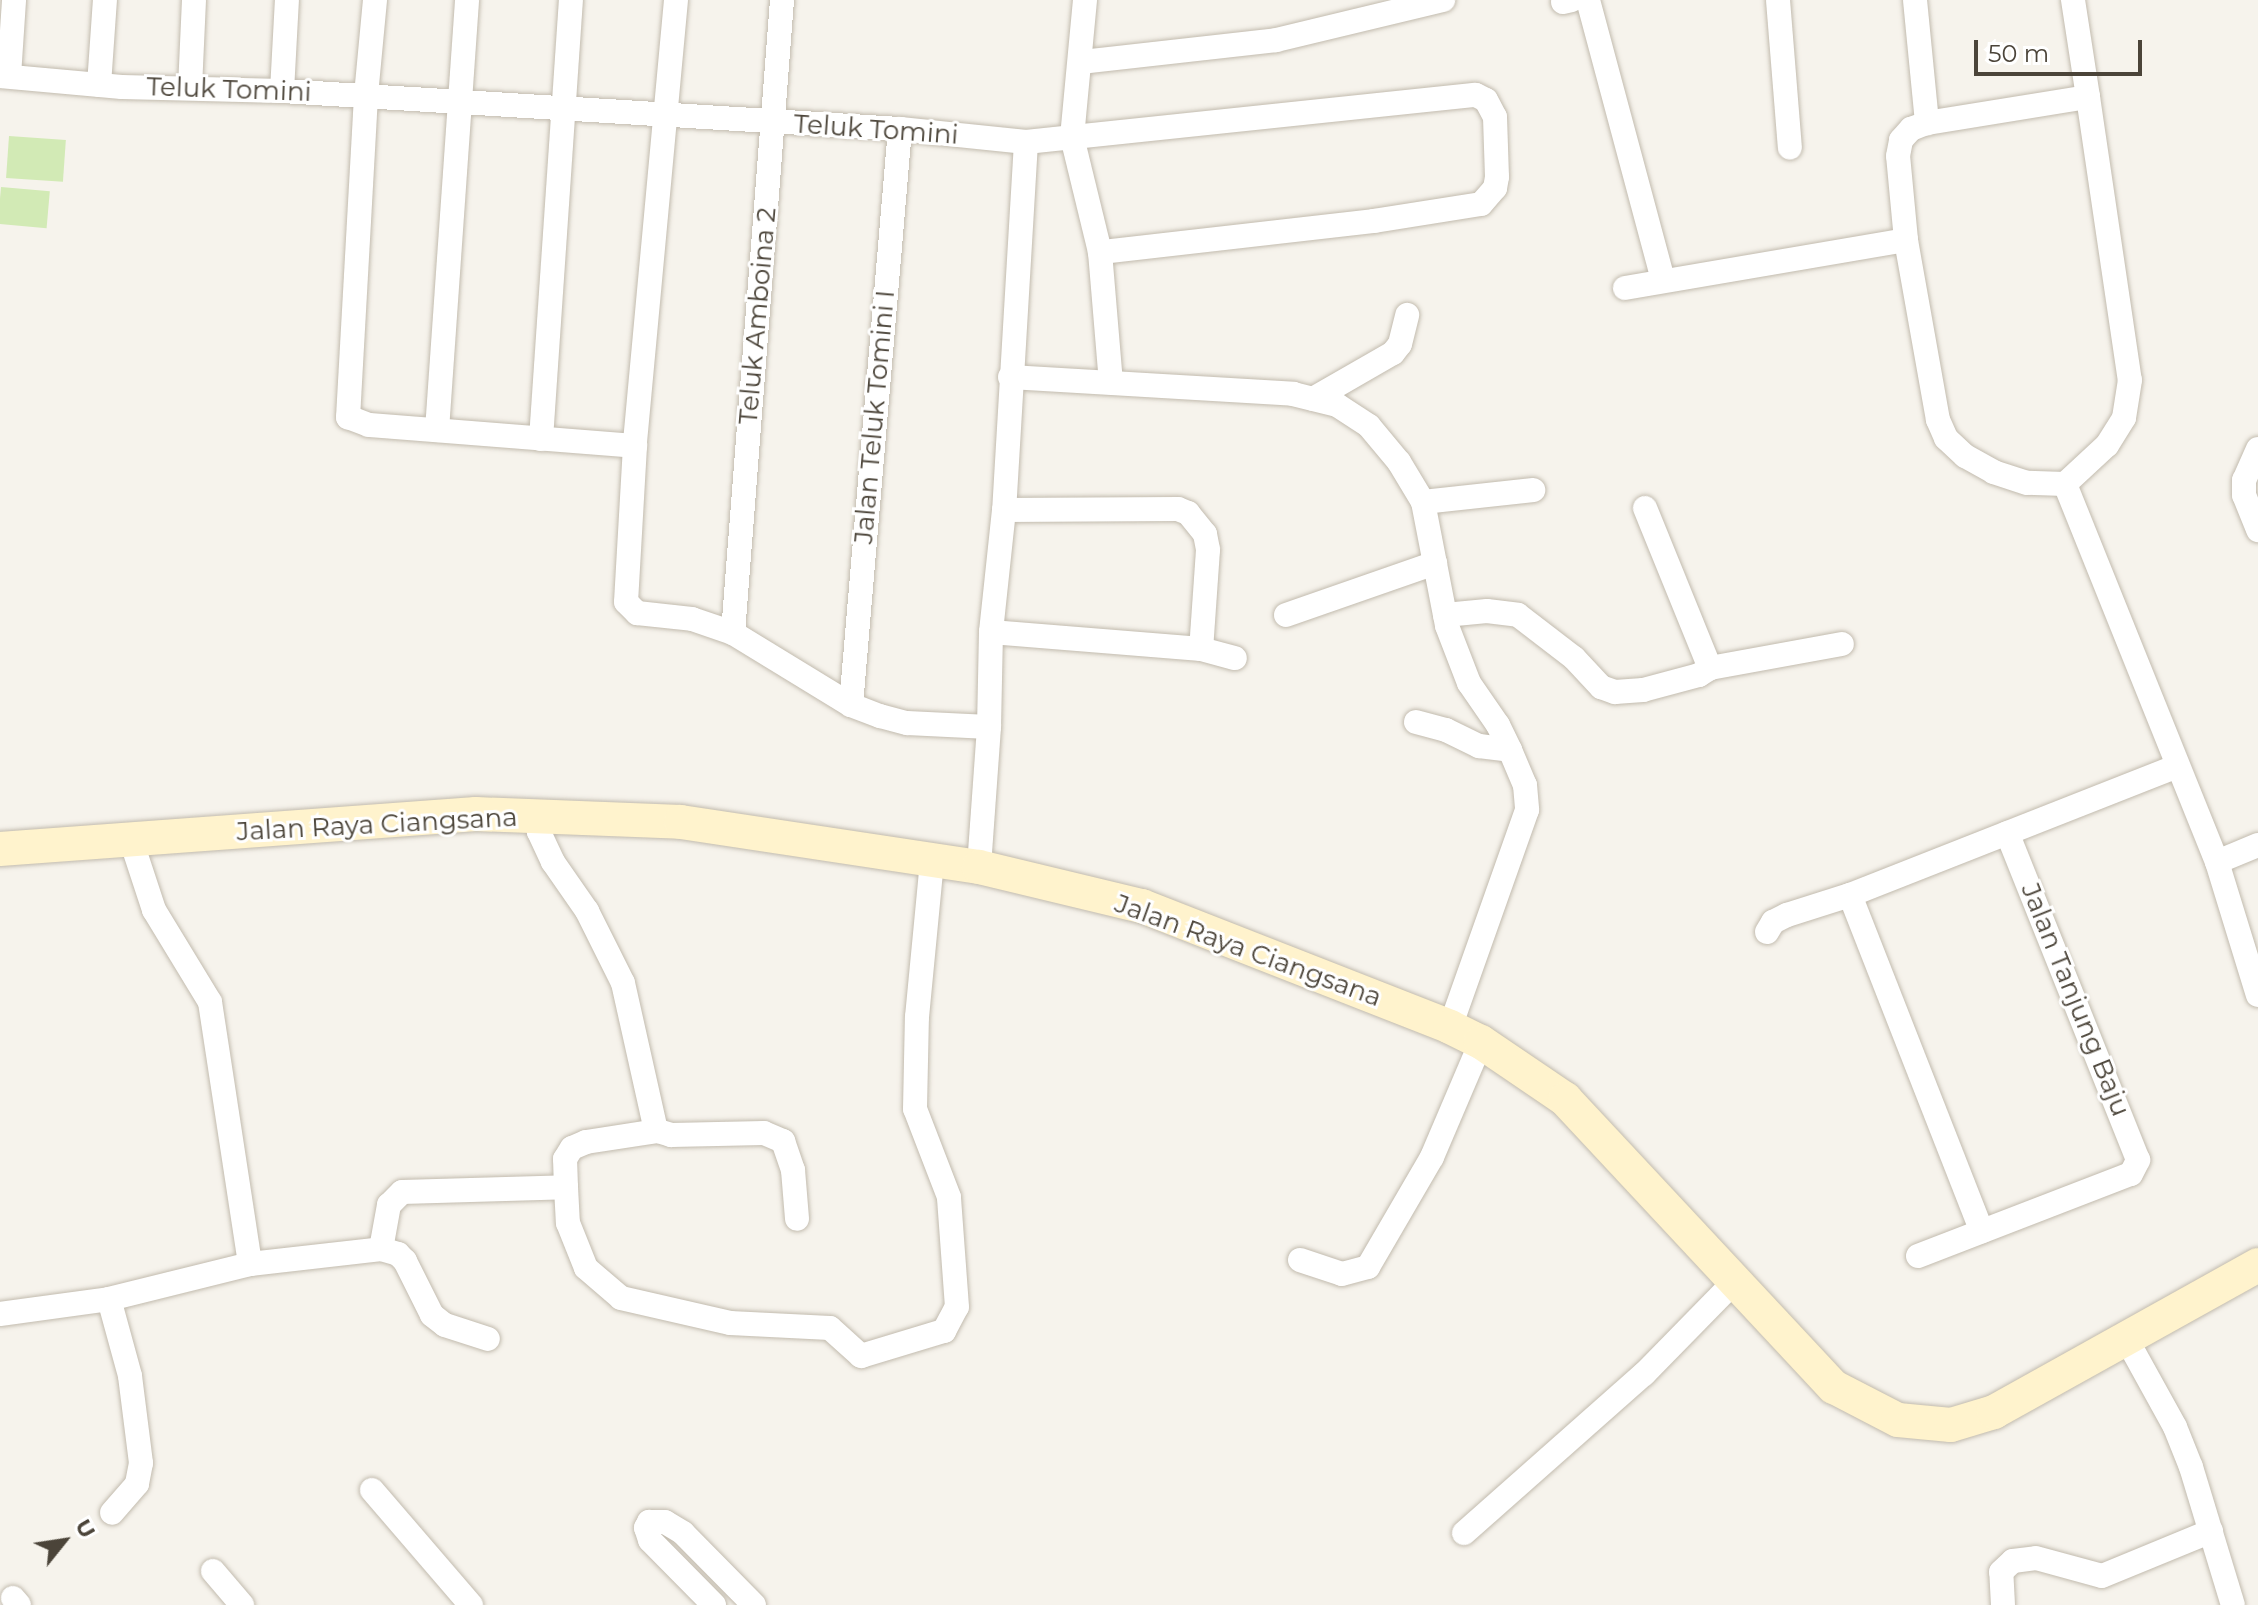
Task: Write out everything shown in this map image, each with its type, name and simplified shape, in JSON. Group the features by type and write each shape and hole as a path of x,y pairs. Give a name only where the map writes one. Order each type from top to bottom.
{"main road":[{"name":"Jalan Raya Ciangsana","path":"0,849 476,814 681,822 979,867 1142,906 1450,1027 1481,1042 1565,1099 1737,1279 1834,1387 1898,1420 1951,1425 1994,1412 2258,1265"}],"street":[{"path":"5,76 14,0"},
{"path":"99,85 105,0"},
{"path":"190,88 194,0"},
{"path":"282,91 287,0"},
{"path":"375,0 366,96 348,417 369,425 635,446"},
{"path":"437,430 467,0"},
{"path":"541,439 571,0"},
{"path":"676,0 635,446 626,602 637,613 692,619 733,633 851,705 907,723 989,727"},
{"name":"Teluk Amboina 2","path":"733,633 782,0"},
{"path":"1085,0 1072,137 1100,252 1111,383"},
{"path":"1081,62 1276,40 1443,0"},
{"path":"1588,0 1663,279"},
{"path":"1778,0 1790,148"},
{"path":"1915,0 1927,123"},
{"path":"2073,0 2088,97 2130,380 2124,418 2107,445 2065,484 2027,483 1994,472 1965,456 1946,438 1938,420 1906,240 1898,156 1901,140 1911,129 1927,123 2088,97"},
{"name":"Teluk Tomini","path":"5,76 99,85 282,91 461,105 564,108 900,129 1026,142 1476,95 1486,100 1495,117 1497,177 1495,188 1481,204 1374,221 1100,252"},
{"name":"Jalan Teluk Tomini I","path":"851,705 900,129"},
{"path":"979,867 989,727 991,632 1004,510 1026,142"},
{"path":"1625,288 1663,279 1906,240"},
{"path":"1313,399 1393,353 1400,344 1407,315"},
{"path":"1010,377 1293,394 1337,405 1369,426 1399,462 1423,502 1445,615 1469,683 1498,725 1525,785 1527,810 1450,1027"},
{"path":"2258,449 2244,480 2244,495 2258,530"},
{"path":"2065,484 2217,862 2258,995"},
{"path":"1423,502 1533,490"},
{"path":"1645,508 1710,668"},
{"path":"1004,510 1178,509 1188,513 1205,534 1208,550 1201,649"},
{"path":"1286,615 1435,563"},
{"path":"1445,615 1487,611 1518,615 1574,658 1601,687 1615,692 1643,690 1699,675 1710,668 1842,644"},
{"path":"991,632 1201,649 1235,658"},
{"path":"1416,722 1446,730 1479,746 1510,750"},
{"path":"1767,932 1773,922 1787,915 1850,895 2178,766"},
{"path":"541,817 539,832 553,862 587,911 623,983 638,1063 658,1131"},
{"name":"Jalan Tanjung Baju","path":"1982,1231 2131,1174 2136,1168 2136,1148 2007,833"},
{"path":"131,840 154,910 210,1002 250,1264"},
{"path":"2217,862 2258,845"},
{"path":"797,1219 793,1170 783,1141 764,1133 671,1135 658,1131 586,1142 572,1148 565,1159 568,1223 586,1268 621,1298 730,1323 830,1328 861,1356 944,1331 957,1307 949,1197 915,1109 917,1017 929,920 932,860"},
{"path":"1850,895 1982,1231 1918,1256"},
{"path":"1300,1260 1342,1274 1368,1267 1432,1157 1481,1042"},
{"path":"381,1249 389,1205 402,1192 566,1187"},
{"path":"0,1314 109,1299 250,1264 381,1249 398,1254 405,1261 432,1315 445,1325 488,1339"},
{"path":"1464,1533 1644,1374 1737,1279"},
{"path":"109,1299 130,1376 141,1463 137,1484 112,1513"},
{"path":"2127,1340 2175,1427 2233,1605"},
{"path":"372,1490 471,1605"},
{"path":"714,1605 650,1540 646,1528 649,1522 665,1522 683,1533 734,1581 754,1605"},
{"path":"2003,1605 2001,1572 2013,1561 2036,1558 2102,1576 2211,1531"},
{"path":"213,1571 242,1605"}],"green space":[{"path":"9,136 66,140 63,182 6,178"},
{"path":"1,187 50,191 47,228 0,224"}]}
